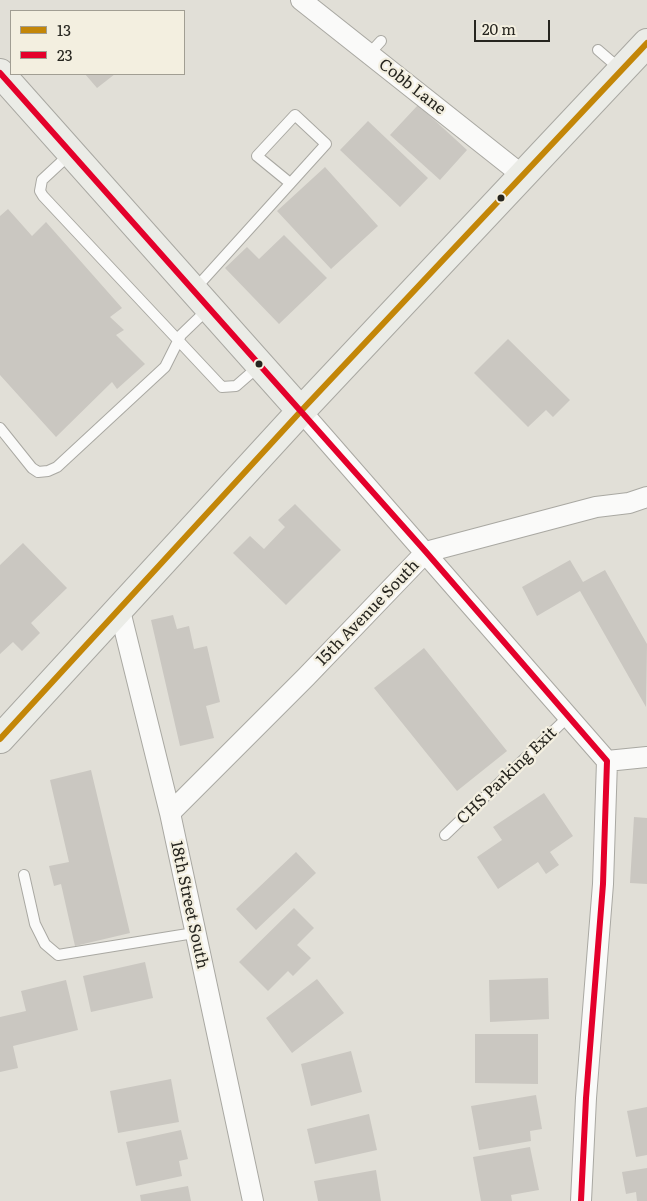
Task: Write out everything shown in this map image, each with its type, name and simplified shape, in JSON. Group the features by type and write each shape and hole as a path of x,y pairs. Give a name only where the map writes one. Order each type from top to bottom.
{"street":[{"name":"Cobb Lane","path":"300,0 375,47 430,97 522,175"},
{"path":"0,739 120,611 300,411 647,43"},
{"path":"0,73 426,552 607,762 603,884 586,1098 581,1201"},
{"name":"15th Avenue South","path":"170,813 306,677 426,552 596,507 629,503 647,497"},
{"name":"18th Street South","path":"120,611 170,813 194,933 253,1201"},
{"path":"607,762 647,757"}],"lane":[{"path":"598,50 621,70"},
{"path":"0,428 32,468 38,472 48,472 57,466 165,366 201,299 290,183 326,144 294,115 257,156 290,183"},
{"path":"71,153 42,180 40,191 43,196 222,387 236,386 260,365"},
{"name":"CHS Parking Exit","path":"445,835 569,716"},
{"path":"24,875 35,924 45,944 58,955 194,933"}],"building":[{"path":"86,75 114,75 97,88"},
{"path":"418,105 467,150 440,180 390,135"},
{"path":"368,121 428,178 400,207 340,150"},
{"path":"325,167 378,226 331,269 277,211"},
{"path":"8,209 32,236 46,222 122,308 110,317 124,330 116,335 145,364 117,389 112,382 56,437 0,375 0,216"},
{"path":"284,235 327,278 279,324 225,268 247,247 259,259"},
{"path":"508,339 570,400 553,417 546,410 528,427 474,373"},
{"path":"295,504 341,550 286,605 233,553 250,536 264,549 285,527 278,520"},
{"path":"23,543 67,588 31,623 40,633 22,651 13,642 0,654 0,565"},
{"path":"570,560 583,582 605,570 647,644 646,707 580,591 537,616 522,587"},
{"path":"173,615 177,629 189,626 194,649 207,646 220,702 206,706 214,738 180,746 151,620"},
{"path":"424,648 507,751 457,791 374,688"},
{"path":"91,770 130,933 75,946 61,884 54,886 49,866 69,862 50,780"},
{"path":"544,793 573,836 550,852 559,865 546,874 538,862 498,889 477,857 502,840 493,827"},
{"path":"634,817 647,818 647,884 630,883"},
{"path":"296,852 316,873 256,930 236,909"},
{"path":"294,908 314,928 297,945 311,958 293,976 288,971 268,991 239,962"},
{"path":"145,962 153,998 91,1012 83,976"},
{"path":"548,978 549,1019 490,1022 489,980"},
{"path":"317,979 344,1013 292,1053 266,1018"},
{"path":"66,980 78,1030 13,1046 18,1068 0,1072 0,1017 26,1011 21,991"},
{"path":"475,1034 538,1034 538,1084 475,1083"},
{"path":"351,1051 362,1092 311,1106 301,1064"},
{"path":"171,1079 179,1122 118,1133 110,1091"},
{"path":"536,1095 542,1129 530,1131 531,1141 479,1150 471,1106"},
{"path":"647,1107 647,1155 636,1157 627,1111"},
{"path":"369,1114 377,1150 315,1164 307,1129"},
{"path":"181,1130 188,1159 179,1161 182,1176 136,1186 126,1142"},
{"path":"530,1147 539,1190 511,1195 512,1201 481,1201 473,1157"},
{"path":"647,1168 647,1201 637,1201 636,1192 626,1194 622,1172"},
{"path":"376,1170 381,1201 318,1201 314,1181"},
{"path":"188,1186 191,1201 141,1201 140,1195"}],"transit line":[{"name":"13","path":"0,739 301,411 647,43"},
{"name":"23","path":"0,73 426,552 607,761 603,884 586,1098 581,1201"}]}
